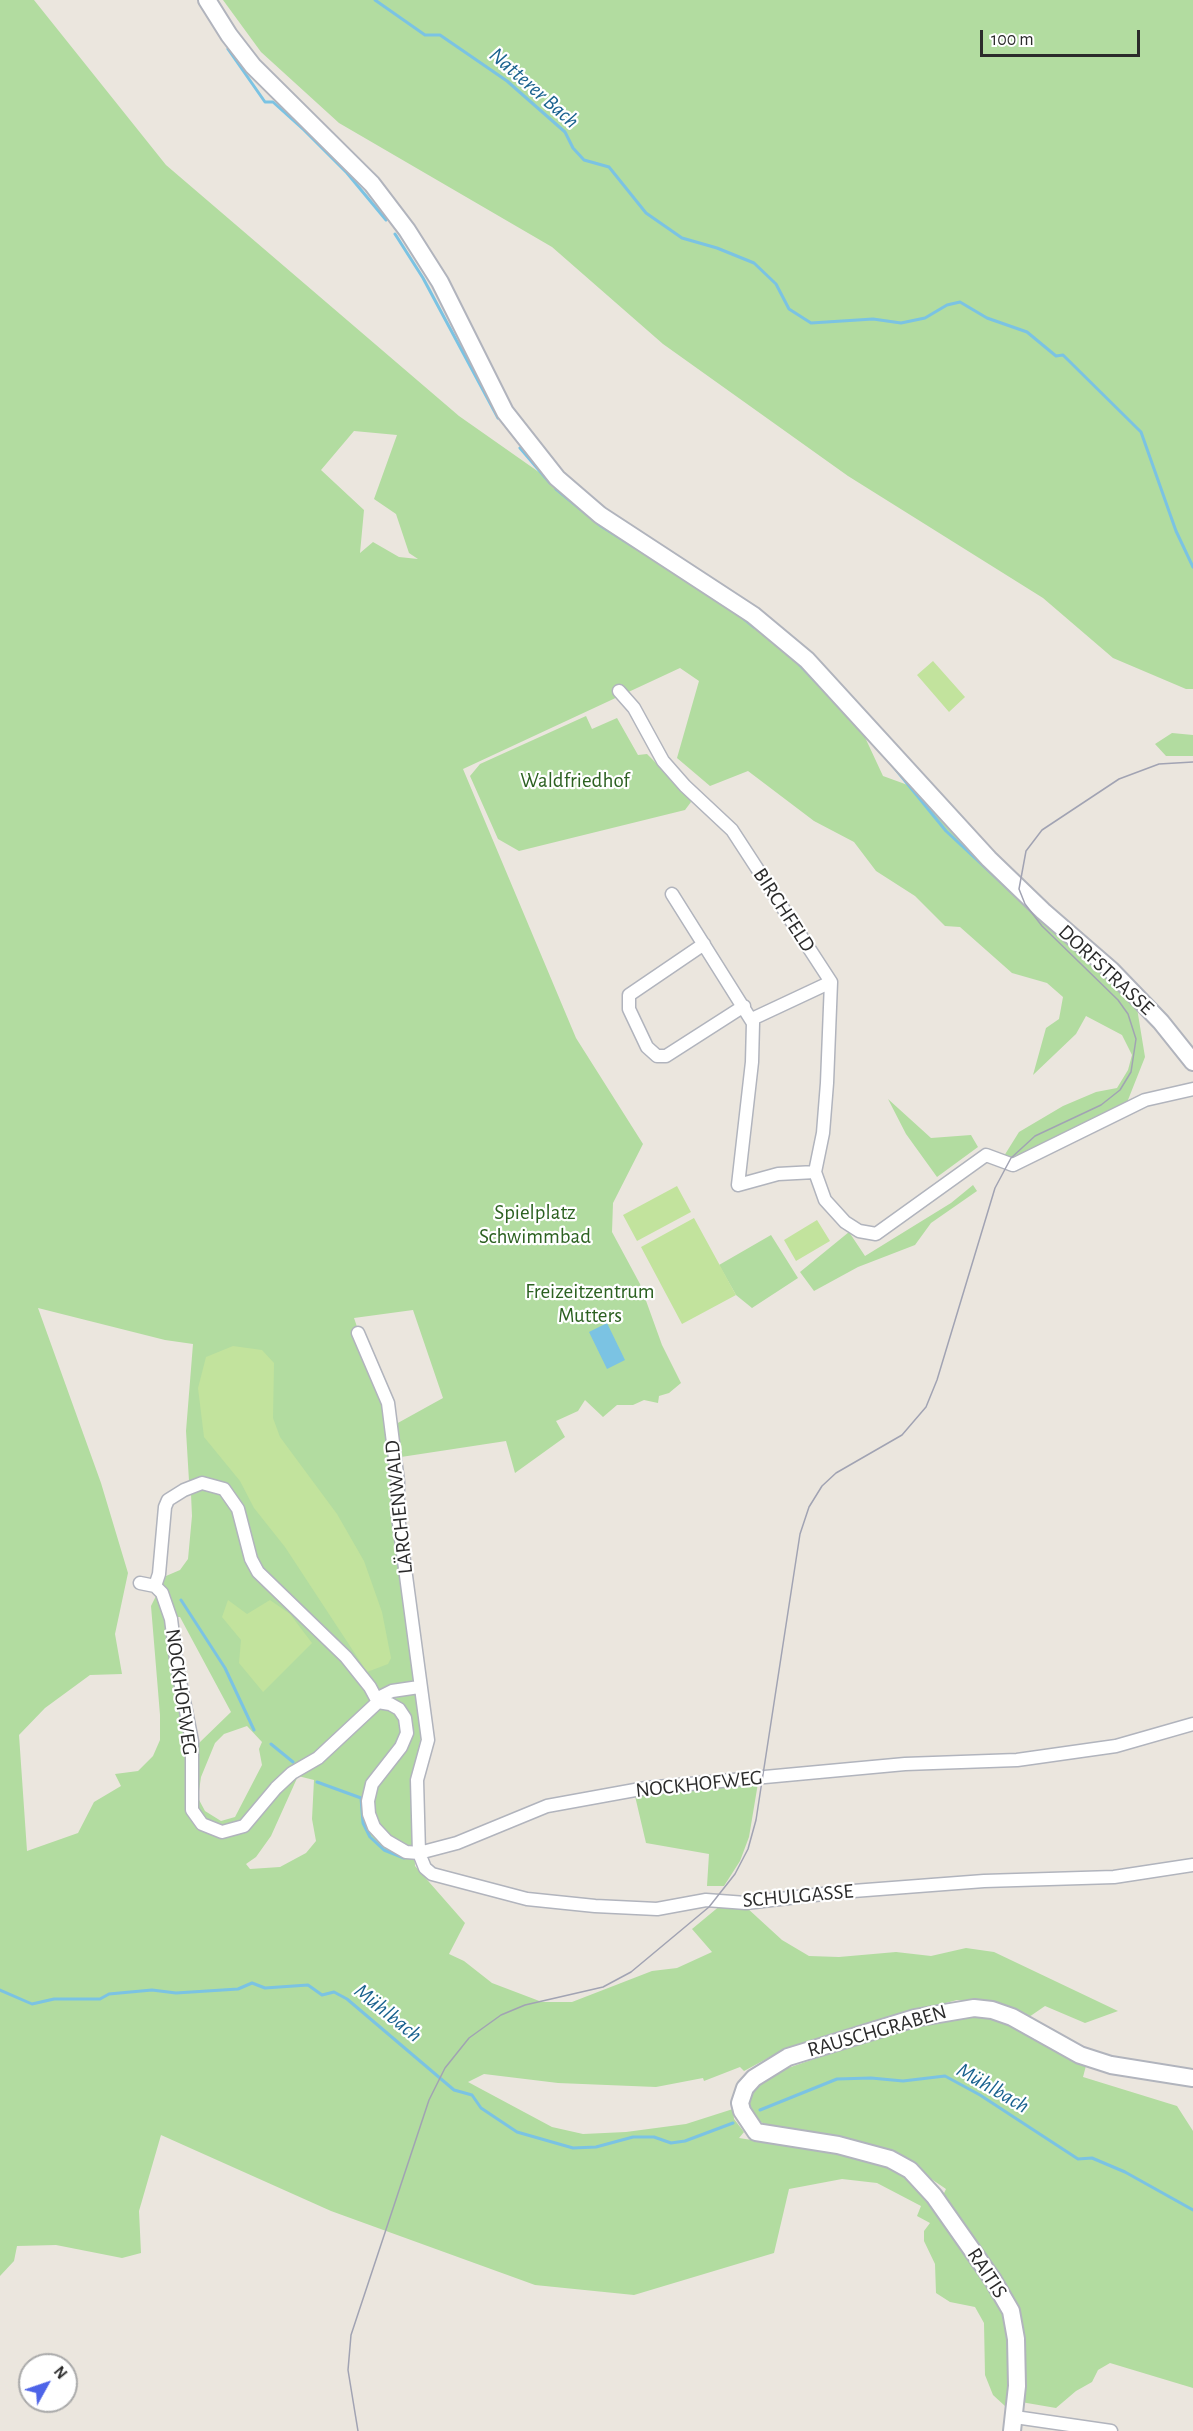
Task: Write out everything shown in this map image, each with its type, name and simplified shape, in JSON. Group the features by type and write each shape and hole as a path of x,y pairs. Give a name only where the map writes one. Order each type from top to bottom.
{"main road":[{"name":"DORFSTRASSE","path":"207,0 229,35 253,66 372,184 407,230 440,282 505,412 544,464 600,515 753,615 791,645 821,674 1014,884 1112,970 1161,1022 1193,1062"},
{"name":"RAUSCHGRABEN","path":"890,2159 838,2145 756,2132 745,2119 740,2103 742,2095 754,2078 788,2057 915,2018 974,2008 992,2010 1012,2017 1080,2055 1111,2065 1193,2078"},
{"name":"RAITIS","path":"890,2159 909,2170 934,2196 1006,2300 1016,2339 1013,2424"}],"street":[{"name":"BIRCHFELD","path":"619,691 634,708 663,761 685,786 732,830 831,982"},
{"path":"672,894 752,1019 754,1028 752,1062 738,1185 778,1174 815,1173"},
{"path":"704,944 628,995 629,1009 648,1047 657,1056 666,1056 744,1006"},
{"path":"752,1019 831,982 823,1132 815,1173 825,1200 845,1222 859,1231 876,1234 986,1155 1013,1165 1145,1100 1193,1089"},
{"name":"LÄRCHENWALD","path":"358,1333 388,1403 398,1482 398,1516 419,1687 428,1740 417,1780 419,1853"},
{"path":"140,1583 155,1586 159,1574 165,1507 174,1495 202,1483 215,1485 228,1492 238,1509 251,1559 258,1572 346,1657 370,1687 378,1702"},
{"name":"NOCKHOFWEG","path":"155,1586 168,1603 192,1741 191,1805 198,1820 207,1827 228,1832 244,1826 280,1784 300,1768 318,1758 378,1702"},
{"path":"378,1702 382,1696 392,1691 419,1687"},
{"path":"378,1702 390,1704 399,1709 405,1718 407,1733 401,1747 372,1784 369,1795 369,1814 374,1827 387,1841 406,1852 419,1853"},
{"name":"NOCKHOFWEG","path":"419,1853 457,1843 547,1806 635,1790 905,1764 1017,1760 1116,1746 1193,1724"},
{"name":"SCHULGASSE","path":"419,1853 425,1868 432,1874 521,1898 595,1906 657,1909 706,1900 747,1903 840,1892 981,1882 1114,1877 1193,1865"},
{"name":"RAITIS","path":"1013,2424 1111,2431"}],"green space":[{"path":"0,0 34,0 166,165 459,416 731,607 783,650 856,718 883,776 916,788 1136,1002 1145,1057 1126,1105 1020,1159 1004,1156 1019,1132 1063,1106 1096,1092 1117,1088 1128,1070 1132,1055 1122,1035 1086,1016 1076,1034 1033,1075 1046,1028 1059,1019 1063,997 1047,983 1012,973 960,927 945,926 915,896 876,871 854,842 814,821 748,771 710,786 677,758 699,681 680,668 463,769 576,1038 643,1144 613,1203 612,1232 640,1284 662,1345 681,1383 669,1393 659,1396 658,1403 644,1400 633,1405 617,1405 603,1417 585,1400 578,1411 556,1421 565,1437 515,1473 506,1441 401,1457 396,1424 443,1398 413,1310 354,1318 384,1405 417,1676 421,1737 412,1778 415,1866 465,1923 449,1954 464,1961 492,1983 542,2002 572,2002 652,1971 677,1968 712,1952 692,1929 721,1905 746,1907 782,1940 809,1956 839,1957 896,1952 931,1956 966,1948 994,1952 1118,2011 1085,2023 1045,2006 1029,2017 1002,2004 957,2000 834,2033 783,2050 744,2071 740,2067 704,2081 703,2078 656,2087 558,2083 484,2074 468,2082 552,2127 583,2134 626,2132 686,2124 733,2109 734,2119 744,2132 739,2138 867,2158 903,2173 936,2210 946,2189 890,2151 783,2130 760,2122 748,2110 749,2098 758,2086 782,2070 870,2040 955,2017 988,2017 1017,2029 1060,2054 1087,2062 1083,2077 1177,2106 1193,2131 1193,2388 1110,2363 1098,2370 1092,2382 1076,2391 1056,2408 1021,2402 1005,2406 993,2395 985,2375 984,2323 975,2307 950,2302 936,2293 935,2264 924,2241 924,2231 930,2223 917,2216 921,2206 877,2183 842,2179 789,2189 774,2253 634,2295 535,2285 331,2211 161,2135 139,2211 141,2253 122,2258 56,2245 17,2246 14,2261 0,2276","holes":["354,431 397,435 374,499 396,514 409,553 418,559 399,557 373,542 360,553 364,510 321,470","38,1308 165,1340 193,1344 186,1431 189,1481 184,1497 191,1494 192,1516 188,1559 180,1570 166,1576 151,1606 160,1715 160,1740 153,1756 138,1771 115,1774 121,1786 94,1802 78,1833 27,1851 19,1735 45,1708 90,1675 122,1674 115,1634 128,1573 101,1483","176,1617 180,1617 231,1712 199,1743 181,1660","247,1726 262,1742 259,1749 262,1765 235,1817 221,1821 205,1811 198,1798 201,1777 215,1743 224,1734","298,1776 314,1780 312,1819 316,1841 306,1853 280,1867 250,1869 246,1864 256,1857 271,1836"]},
{"path":"223,0 1193,0 1193,689 1186,689 1113,658 1043,598 848,476 663,344 552,247 339,123 261,52"},
{"path":"933,661 965,697 949,712 917,675"},
{"name":"Waldfriedhof","path":"586,716 592,729 617,718 638,755 647,754 688,795 691,802 685,810 519,851 498,839 470,776 480,764"},
{"path":"1172,733 1193,735 1193,756 1166,756 1155,744"},
{"path":"888,1099 931,1138 971,1135 978,1147 937,1177 906,1134"},
{"path":"973,1185 977,1191 931,1223 915,1245 858,1267 814,1291 800,1272 849,1232 865,1256 951,1203"},
{"path":"677,1186 691,1212 637,1241 623,1215"},
{"path":"694,1218 736,1295 682,1324 641,1247"},
{"path":"817,1220 830,1241 796,1261 784,1240"},
{"path":"771,1235 798,1278 752,1308 736,1295 719,1265"},
{"path":"233,1346 262,1350 274,1363 273,1418 280,1437 337,1514 364,1561 382,1612 391,1658 388,1664 367,1672 285,1547 254,1508 240,1481 204,1437 198,1388 206,1357"},
{"path":"228,1600 247,1614 270,1600 290,1614 312,1643 263,1692 239,1663 241,1640 222,1617"},
{"path":"758,1783 749,1837 740,1861 724,1886 707,1886 709,1854 646,1843 635,1796"}],"water":[{"path":"607,1323 625,1360 607,1369 589,1332"}],"waterway":[{"name":"Natterer Bach","path":"375,0 425,35 440,35 507,81 565,132 573,148 584,160 609,167 646,213 682,238 717,248 754,263 776,284 789,309 811,323 873,319 901,323 925,318 947,305 960,302 987,318 1027,332 1056,356 1063,355 1141,432 1176,531 1193,567"},
{"path":"228,49 265,102 273,102 304,130 347,173 386,220"},
{"path":"395,234 423,278 498,418"},
{"path":"520,448 550,483"},
{"path":"556,489 601,526 634,547"},
{"path":"743,618 754,627"},
{"path":"794,659 819,685"},
{"path":"888,760 946,831 1020,900"},
{"path":"181,1600 225,1668 254,1730"},
{"path":"271,1744 293,1762"},
{"path":"317,1782 361,1798 363,1823 370,1837 384,1850 404,1858"},
{"name":"Mühlbach","path":"0,1990 32,2004 54,1999 100,1999 109,1994 152,1990 176,1993 238,1989 252,1983 265,1988 308,1985 322,1995 334,1992 347,1999 454,2090 472,2095 481,2108 517,2132 573,2148 596,2147 633,2137 654,2137 671,2143 685,2141 733,2123"},
{"name":"Mühlbach","path":"760,2110 837,2079 871,2078 903,2081 945,2076 980,2095 1078,2159 1092,2158 1125,2172 1193,2210"}],"tram line":[{"path":"358,2431 348,2370 351,2335 429,2100 445,2068 469,2038 501,2015 525,2005 603,1987 631,1972 709,1907 735,1874 748,1849 756,1820 800,1534 809,1507 822,1486 836,1473 902,1435 926,1407 937,1380 995,1188 1011,1158 1035,1136 1101,1105 1120,1090 1131,1072 1136,1039 1128,1014 1118,1000 1042,926 1025,904 1019,889 1026,851 1042,830 1119,779 1159,764 1193,762"}],"park label":[{"name":"Spielplatz Schwimmbad","path":"535,1225"},
{"name":"Freizeitzentrum Mutters","path":"590,1304"}]}
